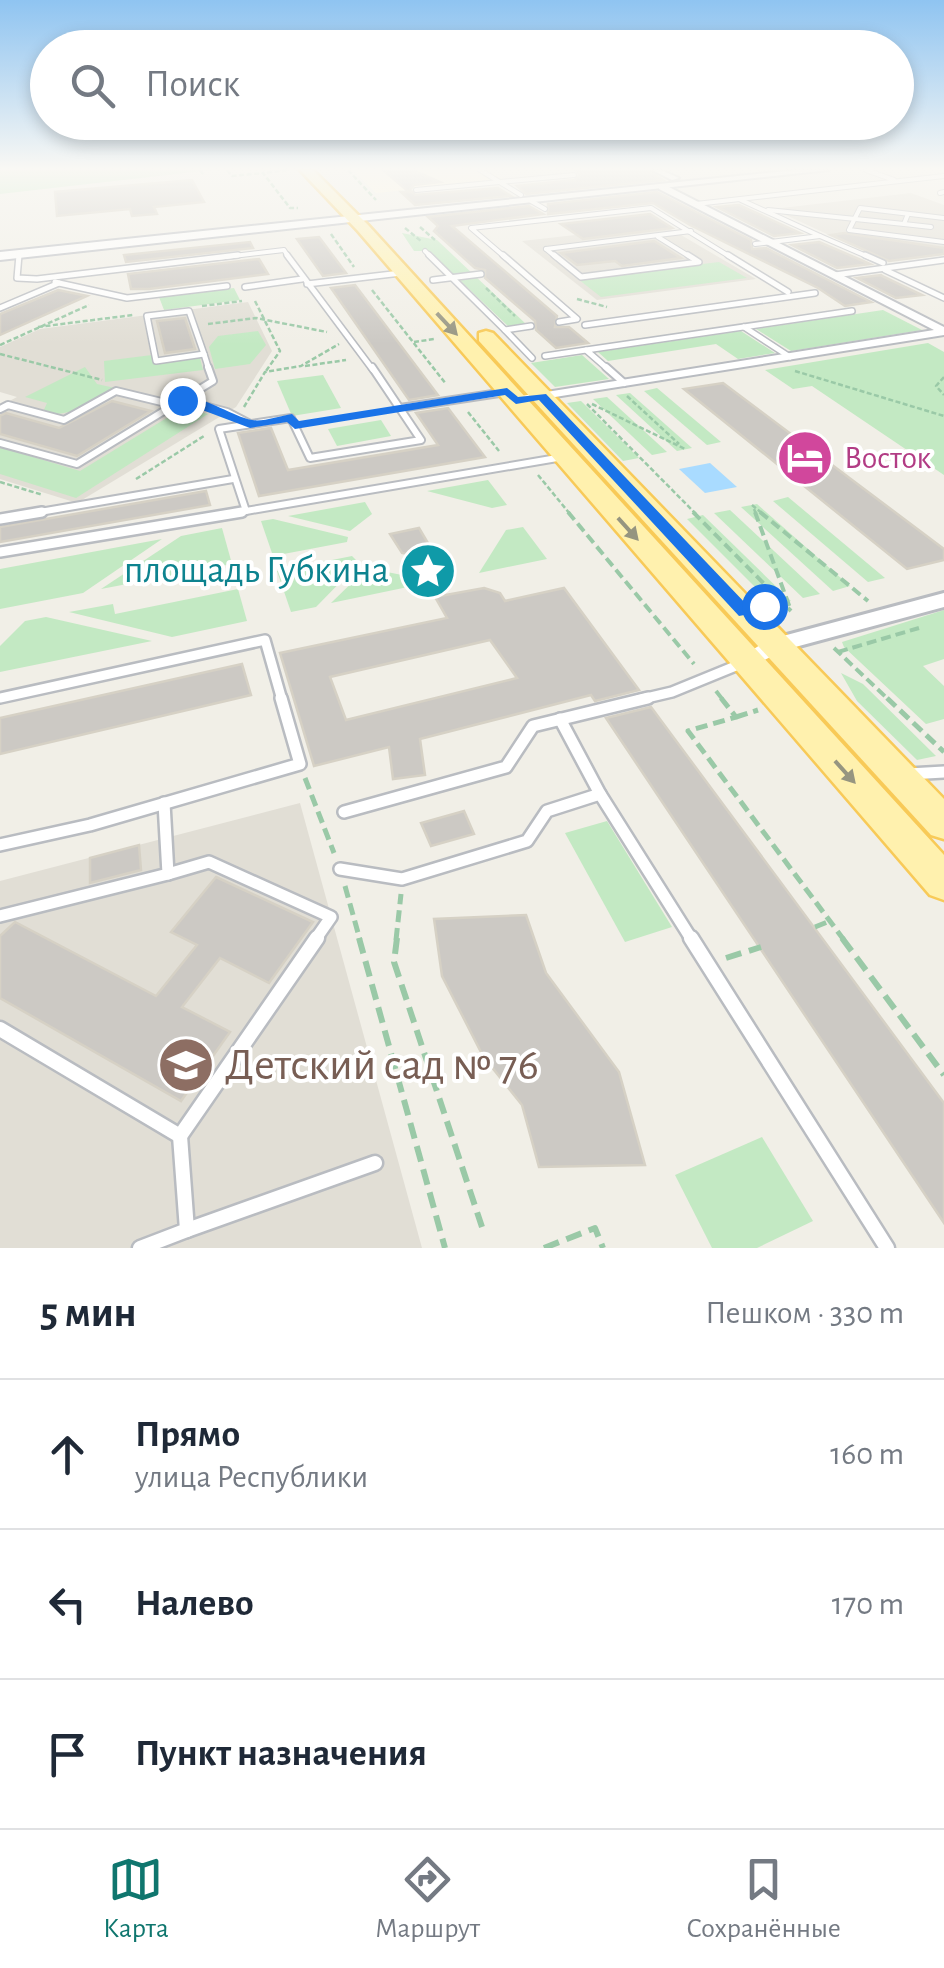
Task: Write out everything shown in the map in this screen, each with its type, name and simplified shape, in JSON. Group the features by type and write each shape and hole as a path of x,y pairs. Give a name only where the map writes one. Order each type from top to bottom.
{"main road":[{"path":"0,249 220,228"},
{"path":"0,256 157,253 285,228"},
{"path":"360,228 944,883"},
{"path":"392,228 443,279 508,361 944,824"}],"street":[{"path":"743,228 944,331"},
{"path":"511,396 624,388 788,362 944,331"},
{"path":"747,661 776,646 944,600"}],"lane":[{"path":"471,228 577,319 559,322"},
{"path":"686,228 788,292"},
{"path":"803,228 944,298"},
{"path":"850,228 944,242"},
{"path":"658,237 699,262 581,277 546,249 691,231"},
{"path":"755,244 820,236"},
{"path":"720,248 736,246"},
{"path":"425,248 443,279 505,330 532,358 508,361"},
{"path":"19,254 17,278 38,278 157,253 284,250 351,336 421,440 310,458 292,418 219,429 246,511"},
{"path":"835,275 944,260"},
{"path":"505,272 518,270"},
{"path":"245,287 401,273"},
{"path":"443,279 481,274"},
{"path":"38,278 127,298 227,286"},
{"path":"0,308 59,284"},
{"path":"585,325 815,293"},
{"path":"704,308 712,314"},
{"path":"0,443 77,464 213,381 204,354 194,326 189,310 147,316 156,361 204,354"},
{"path":"544,356 852,310"},
{"path":"727,323 734,328"},
{"path":"505,330 532,326"},
{"path":"744,327 788,362"},
{"path":"586,350 624,388"},
{"path":"0,409 8,405 64,420 116,391 235,416 250,424"},
{"path":"400,408 511,396"},
{"path":"0,552 564,457"},
{"path":"0,519 234,479"},
{"path":"0,698 265,640 300,764 0,845"},
{"path":"344,812 506,767 533,726 708,680 747,661"},
{"path":"560,720 600,794 887,1248"},
{"path":"896,774 944,772"},
{"path":"340,870 402,880 528,841 548,811 600,794"},
{"path":"164,803 168,874"},
{"path":"0,916 209,862 331,917 180,1136 186,1230"},
{"path":"0,1029 180,1136"},
{"path":"140,1248 375,1163"}],"path":[{"path":"405,228 425,248"},
{"path":"543,291 647,316"},
{"path":"0,344 111,294"},
{"path":"194,326 256,318 351,336"},
{"path":"301,366 351,336"},
{"path":"0,354 124,386 116,391"},
{"path":"124,484 235,416 265,372 364,358"},
{"path":"788,362 944,416"},
{"path":"944,377 936,386 944,395"},
{"path":"624,388 684,449 583,400 800,619"},
{"path":"295,426 400,408"},
{"path":"0,482 47,496"},
{"path":"791,611 752,505 870,601 854,605"},
{"path":"602,552 736,716 688,730 944,1074"},
{"path":"744,612 764,606 791,611"},
{"path":"926,626 838,652 944,752"},
{"path":"300,764 340,870 445,1248"},
{"path":"402,880 394,962 482,1227"},
{"path":"816,927 830,921"},
{"path":"708,965 761,947"},
{"path":"544,1248 596,1228 604,1248"}],"shaded area":[{"path":"670,228 756,279 597,300 522,241"},
{"path":"814,228 944,228 944,254 929,256 889,239 877,240 857,232 829,235"},
{"path":"248,302 272,351 236,407 77,503 0,479 0,406 17,397 0,392 0,347 40,329"},
{"name":"Детский сад № 76","path":"300,803 422,1248 0,1248 0,881"}],"green space":[{"path":"402,233 437,240 527,325 510,328 429,251 414,251"},
{"path":"719,262 747,278 601,297 578,279"},
{"path":"234,288 240,300 164,310 159,297"},
{"path":"883,310 922,330 791,351 756,329"},
{"path":"258,331 266,345 250,364 215,369 209,347 218,336"},
{"path":"741,331 775,353 738,359 716,344 608,361 598,352"},
{"path":"928,343 944,352 944,475 812,386 793,389 765,370"},
{"path":"152,355 154,364 200,358 203,370 105,382 104,361"},
{"path":"582,355 609,379 555,387 531,363"},
{"path":"85,367 97,384 115,388 74,411 53,415 43,412 47,403 25,397"},
{"path":"323,375 341,408 292,416 277,381"},
{"path":"657,388 721,442 707,445 644,391"},
{"path":"630,393 692,448 677,451 616,395"},
{"path":"607,397 667,452 652,455 593,399"},
{"path":"581,401 639,458 623,461 567,403"},
{"path":"183,408 208,414 76,498 0,474 0,447 80,471"},
{"path":"381,420 391,436 337,446 328,429"},
{"path":"488,480 507,505 492,508 427,491"},
{"path":"788,497 885,578 868,582 773,501"},
{"path":"365,502 372,514 350,531 288,516"},
{"path":"757,504 850,586 833,591 741,507"},
{"path":"730,510 820,594 803,598 714,513"},
{"path":"703,515 791,601 773,605 687,519"},
{"path":"273,519 348,537 347,542 273,556 261,521"},
{"path":"523,527 547,559 479,573 506,530"},
{"path":"222,528 232,564 101,589 181,536"},
{"path":"162,539 83,593 0,609 0,569"},
{"path":"352,556 359,563 316,607 291,612 277,571"},
{"path":"367,568 402,575 408,587 331,603"},
{"path":"238,589 247,621 172,637 69,612 113,604 115,614"},
{"path":"944,610 944,659 923,666 944,686 944,719 926,724 842,642"},
{"path":"46,617 152,641 0,672 0,646 25,621"},
{"path":"841,673 863,684 936,756 917,760 857,701"},
{"path":"607,821 672,927 625,942 565,833"},
{"path":"762,1137 813,1221 757,1248 712,1248 675,1175"}],"water":[{"path":"710,463 737,487 705,493 679,469"}],"building":[{"path":"455,228 557,316 555,327 569,327 588,343 556,348 536,330 535,321 485,278 485,270 475,268 434,231"},
{"path":"567,228 670,228 583,239"},
{"path":"697,228 728,228 751,240 752,249 766,248 871,302 845,306 818,288"},
{"path":"759,228 789,228 800,233 774,236"},
{"path":"844,233 944,248 944,254 889,261 831,235"},
{"path":"319,237 346,273 323,276 297,239"},
{"path":"654,241 681,258 622,266 615,261 577,265 561,253"},
{"path":"250,242 253,248 126,262 124,255"},
{"path":"819,242 870,264 837,268 792,245"},
{"path":"259,259 268,274 131,289 128,274"},
{"path":"881,275 922,295 896,298 857,278"},
{"path":"355,285 438,395 409,400 331,288"},
{"path":"58,290 87,296 0,335 0,314"},
{"path":"185,318 195,349 165,353 157,321"},
{"path":"723,383 944,549 944,560 907,569 684,389"},
{"path":"112,401 151,411 77,456 0,434 0,416 6,413 59,428"},
{"path":"448,408 485,457 259,496 238,433 271,428 288,470 438,445 416,413"},
{"path":"206,491 210,505 0,542 0,527"},
{"path":"419,528 432,550 402,553 390,534"},
{"path":"484,588 500,593 505,601 564,588 639,690 595,701 591,695 420,739 425,775 393,779 389,747 314,766 280,653 447,618 435,597","holes":["490,640 517,678 346,720 330,677"]},
{"path":"242,664 251,695 0,754 0,718"},
{"path":"651,707 944,1103 944,1223 606,718"},
{"path":"464,811 474,834 431,846 421,823"},
{"path":"139,845 141,870 90,883 90,858"},
{"path":"216,877 313,922 269,983 220,958 182,1007 230,1032 181,1101 0,998 0,936 15,922 156,996 197,945 171,932"},
{"path":"526,915 546,973 619,1072 645,1165 539,1167 522,1105 483,1056 442,976 434,919"}],"place":[{"name":"Восток","path":"805,458"},
{"name":"площадь Губкина","path":"428,571"},
{"name":"Детский сад № 76","path":"186,1065"}],"route":[{"path":"182,400 226,412 250,424 292,418 295,426 507,392 516,401 542,396 744,612 764,606"}]}
